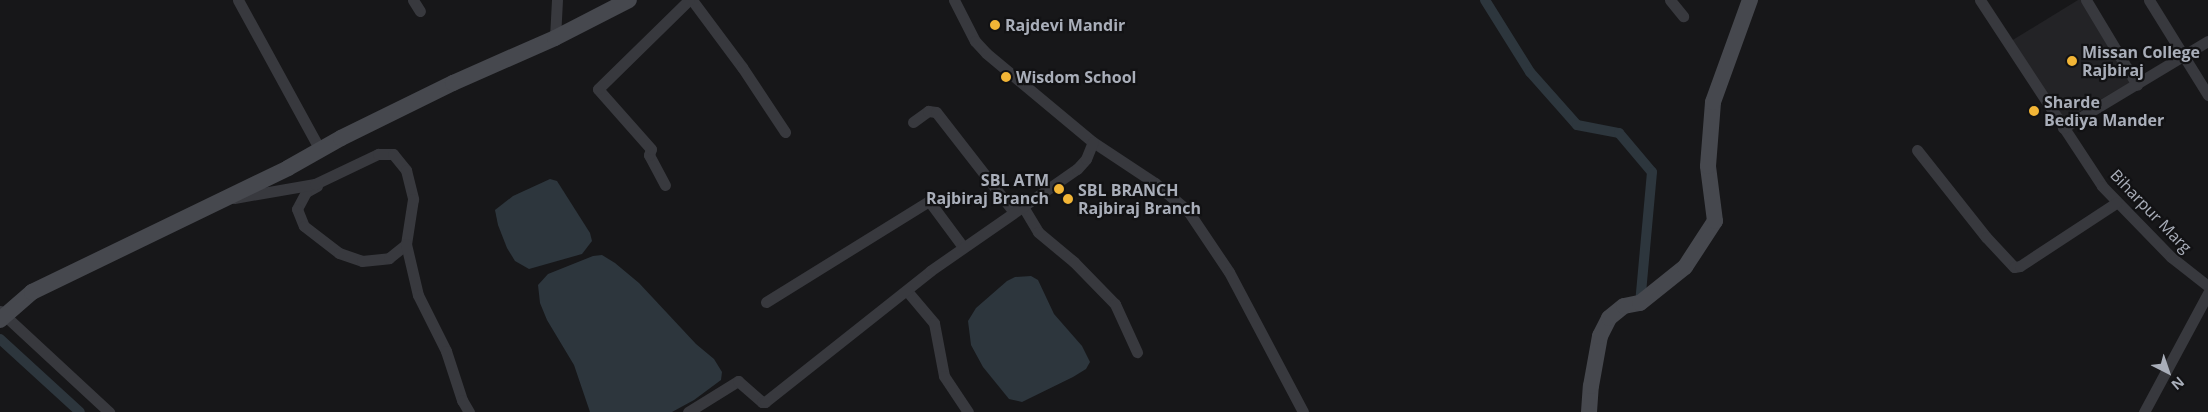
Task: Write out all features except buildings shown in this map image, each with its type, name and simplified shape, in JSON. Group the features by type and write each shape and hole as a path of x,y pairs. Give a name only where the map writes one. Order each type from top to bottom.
{"street":[{"path":"238,0 320,150"},
{"path":"413,0 420,11"},
{"path":"555,38 557,0"},
{"path":"109,412 2,316 32,292 225,198 453,83 555,38 629,0"},
{"path":"665,185 649,155 651,149 598,89 690,0 742,67 785,132"},
{"path":"954,0 975,41 986,53 1093,142 1154,183 1188,211 1229,272 1302,412"},
{"path":"1670,0 1683,16"},
{"path":"1589,412 1591,386 1600,336 1609,318 1624,306 1640,303 1685,267 1715,221 1708,166 1713,102 1750,0"},
{"path":"2086,0 2137,85"},
{"path":"2149,0 2208,95"},
{"name":"Biharpur Marg","path":"1982,1 2088,166 2116,203 2171,257 2208,286"},
{"path":"2063,128 2208,41"},
{"path":"913,122 928,111 936,112 1038,232 1074,262 1115,304 1137,352"},
{"path":"688,412 738,381 762,402 765,402 963,247 1077,169 1086,159 1093,142"},
{"path":"1917,150 1986,237 2014,267 2020,266 2116,203"},
{"path":"225,198 249,197 315,184 378,154 393,154 406,170 413,199 406,244 418,295 446,351 462,400 469,412"},
{"path":"346,168 306,192 297,209 304,226 339,253 362,262 389,258 406,244"},
{"path":"766,302 929,201 963,247"},
{"path":"907,291 934,323 944,376 968,412"},
{"path":"2144,412 2208,293"}],"shaded area":[{"name":"Missan College Rajbiraj","path":"2078,0 2085,0 2131,82 2062,122 2011,41"},
{"path":"550,179 557,181 590,233 592,241 582,254 529,269 515,261 507,248 498,225 495,210 513,196"},
{"path":"602,255 639,283 696,344 714,359 722,372 721,380 694,400 672,412 590,412 574,365 547,320 540,303 538,285 548,274 593,256"},
{"path":"1031,276 1038,280 1054,314 1082,346 1090,362 1086,369 1073,377 1022,402 1009,399 983,367 971,345 968,321 976,308 1007,281 1015,277"}],"waterway":[{"path":"1485,0 1530,72 1577,125 1619,133 1652,172 1640,303"},
{"path":"0,339 80,412"}],"place":[{"name":"Rajdevi Mandir","path":"995,25"},
{"name":"Missan College Rajbiraj","path":"2072,61"},
{"name":"Wisdom School","path":"1006,77"},
{"name":"Sharde Bediya Mander","path":"2034,111"},
{"name":"SBL ATM Rajbiraj Branch","path":"1059,189"},
{"name":"SBL BRANCH Rajbiraj Branch","path":"1068,199"}]}
